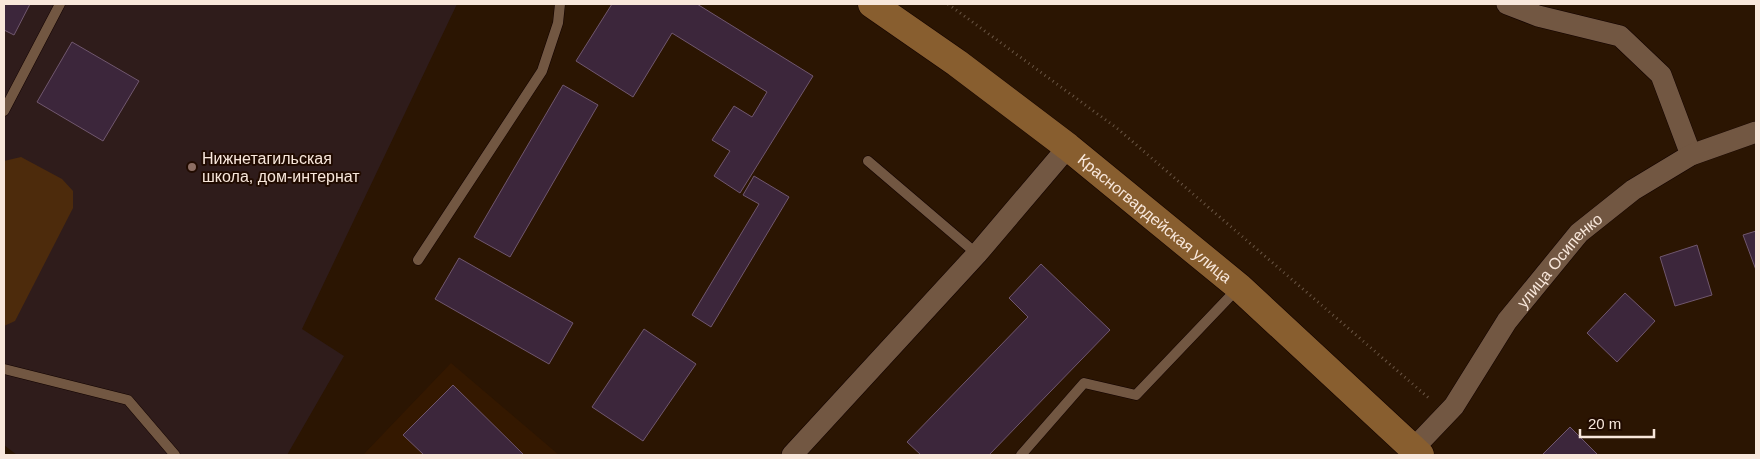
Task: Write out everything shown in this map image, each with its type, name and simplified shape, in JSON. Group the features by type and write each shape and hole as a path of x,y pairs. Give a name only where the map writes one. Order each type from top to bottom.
{"main road":[{"name":"Красногвардейская улица","path":"872,4 957,63 1068,147 1239,287 1417,452"}],"street":[{"path":"1507,4 1538,16 1620,36 1661,75 1691,155"},
{"name":"улица Осипенко","path":"1417,452 1447,414 1507,321 1579,233 1633,190 1691,155 1756,132"},
{"path":"792,455 977,254 1068,147"}],"lane":[{"path":"4,111 60,4"},
{"path":"418,260 542,70 558,23 560,4"},
{"path":"868,162 977,254"},
{"path":"1021,455 1084,383 1136,396 1239,287"},
{"path":"4,369 128,400 175,455"}],"path":[{"path":"948,4 1118,129 1447,414"}],"shaded area":[{"name":"Нижнетагильская школа, дом-интернат","path":"4,4 457,4 302,329 344,356 287,455 17,455 4,445"},
{"path":"21,157 62,179 73,191 73,208 15,321 4,326 4,161"},
{"path":"451,363 559,455 363,455"}],"building":[{"path":"4,4 30,4 14,35 4,30"},
{"path":"612,4 697,4 813,76 740,193 714,176 730,151 712,140 734,106 752,117 767,92 672,33 633,97 576,61"},
{"path":"72,42 139,81 103,141 37,102"},
{"path":"563,85 598,105 510,257 474,237"},
{"path":"754,176 789,197 711,327 692,315 759,204 743,195"},
{"path":"1756,231 1756,270 1743,235"},
{"path":"1697,245 1712,295 1675,306 1660,257"},
{"path":"459,258 573,323 549,364 435,299"},
{"path":"1041,264 1110,330 989,455 921,455 907,442 1028,317 1009,298"},
{"path":"1625,293 1655,321 1617,362 1587,333"},
{"path":"644,329 696,364 643,441 592,407"},
{"path":"453,385 524,455 424,455 403,435"},
{"path":"1570,427 1598,455 1542,455"}],"place":[{"name":"Нижнетагильская школа, дом-интернат","path":"192,167"}]}
